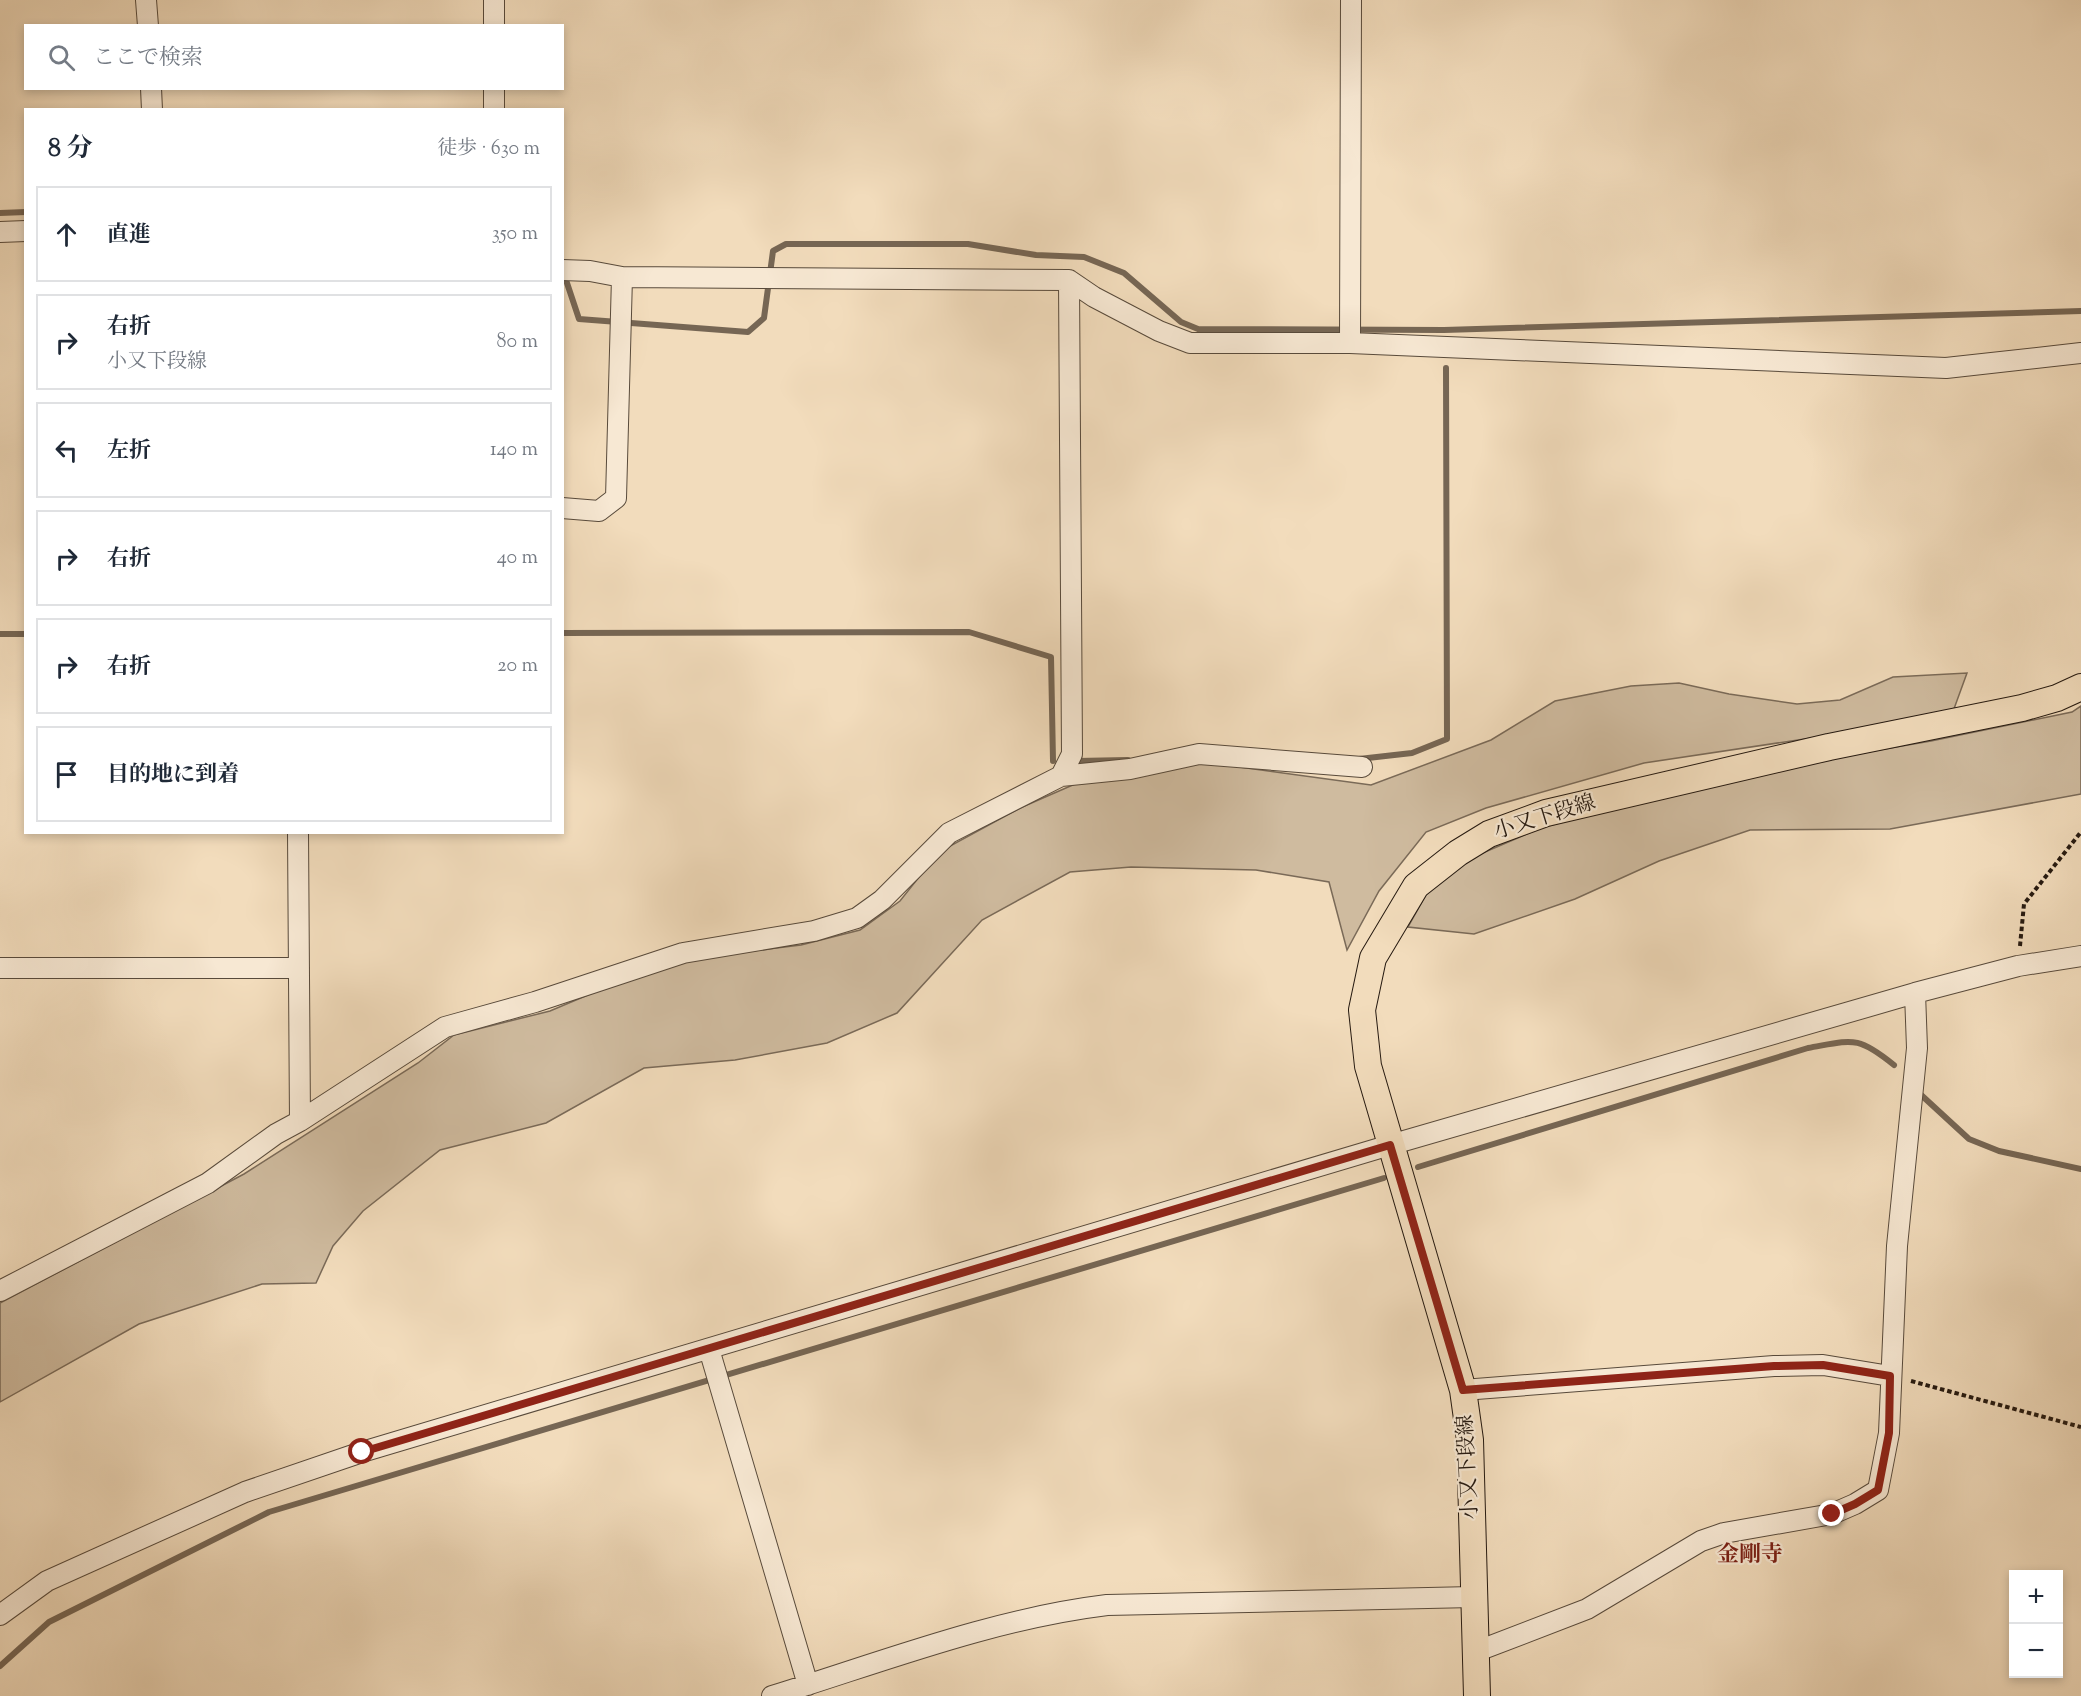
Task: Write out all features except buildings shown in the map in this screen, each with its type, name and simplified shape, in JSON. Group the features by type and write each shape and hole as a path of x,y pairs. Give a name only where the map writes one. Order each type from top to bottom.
{"main road":[{"name":"小又下段線","path":"1476,1696 1470,1440 1463,1390 1368,1066 1362,1010 1373,958 1416,886 1458,853 1489,834 1546,813 1829,747 2022,708 2057,698 2081,687"}],"street":[{"path":"146,0 148,24"},
{"path":"494,0 494,24"},
{"path":"1350,343 1351,0"},
{"path":"151,90 152,108"},
{"path":"494,90 494,108"},
{"path":"0,232 24,231"},
{"path":"564,270 590,271 622,277 1069,280 1159,331 1190,343 1350,343 1946,368 2081,352"},
{"path":"564,508 599,511 616,498 622,277"},
{"path":"1062,776 1072,754 1069,280"},
{"path":"0,1291 208,1183 276,1134 300,1121 445,1027 535,1002 683,953 814,931 857,918 882,900 949,833 1062,776 1130,769 1199,754 1362,767"},
{"path":"298,834 300,1121"},
{"path":"0,1615 47,1581 245,1492 362,1452 1390,1145 1915,993 2018,966 2081,956"},
{"path":"0,968 299,968"},
{"path":"1474,1652 1587,1609 1701,1541 1724,1533 1832,1514 1878,1490 1889,1433 1897,1246 1917,1048 1915,993"},
{"path":"709,1349 808,1685"},
{"path":"1463,1390 1774,1366 1823,1365 1890,1376"},
{"path":"772,1696 1013,1620 1062,1611 1107,1605 1473,1597"}],"path":[{"path":"2018,966 2024,904 2081,832"},
{"path":"1890,1376 2081,1427"}],"shaded area":[{"path":"1967,673 1951,717 1644,763 1486,808 1426,832 1379,891 1347,950 1329,882 1256,870 1131,867 1070,872 982,920 897,1013 827,1043 735,1060 644,1068 546,1123 440,1150 363,1211 333,1246 316,1283 262,1284 139,1324 0,1402 0,1303 244,1174 418,1063 454,1035 550,1011 628,978 694,958 801,945 860,930 900,901 939,852 1020,808 1075,784 1203,762 1371,785 1491,740 1555,701 1631,686 1679,683 1729,694 1797,704 1840,700 1893,677"},
{"path":"2081,706 2081,794 1890,829 1750,830 1659,861 1575,899 1474,934 1408,927 1431,886 1471,858 1541,828 1745,773 1931,741 2072,712"}],"waterway":[{"path":"0,213 24,212"},
{"path":"564,274 579,319 748,332 764,318 773,251 786,244 968,244 1036,255 1084,257 1124,273 1181,322 1198,329 1444,330 2081,311"},
{"path":"1359,759 1412,753 1447,739 1446,368"},
{"path":"564,633 969,632 1051,657 1053,761"},
{"path":"0,634 24,634"},
{"path":"1077,761 1128,760"},
{"path":"1418,1167 1808,1048 1854,1042 1882,1055 1894,1065"},
{"path":"1919,1093 1969,1139 1999,1151 2081,1169"},
{"path":"0,1666 49,1622 269,1512 1384,1178"}],"district":[{"name":"金剛寺","path":"1750,1556"}],"route":[{"path":"362,1452 1390,1145 1463,1390 1774,1366 1823,1365 1890,1376 1889,1433 1878,1490 1832,1514"}]}
